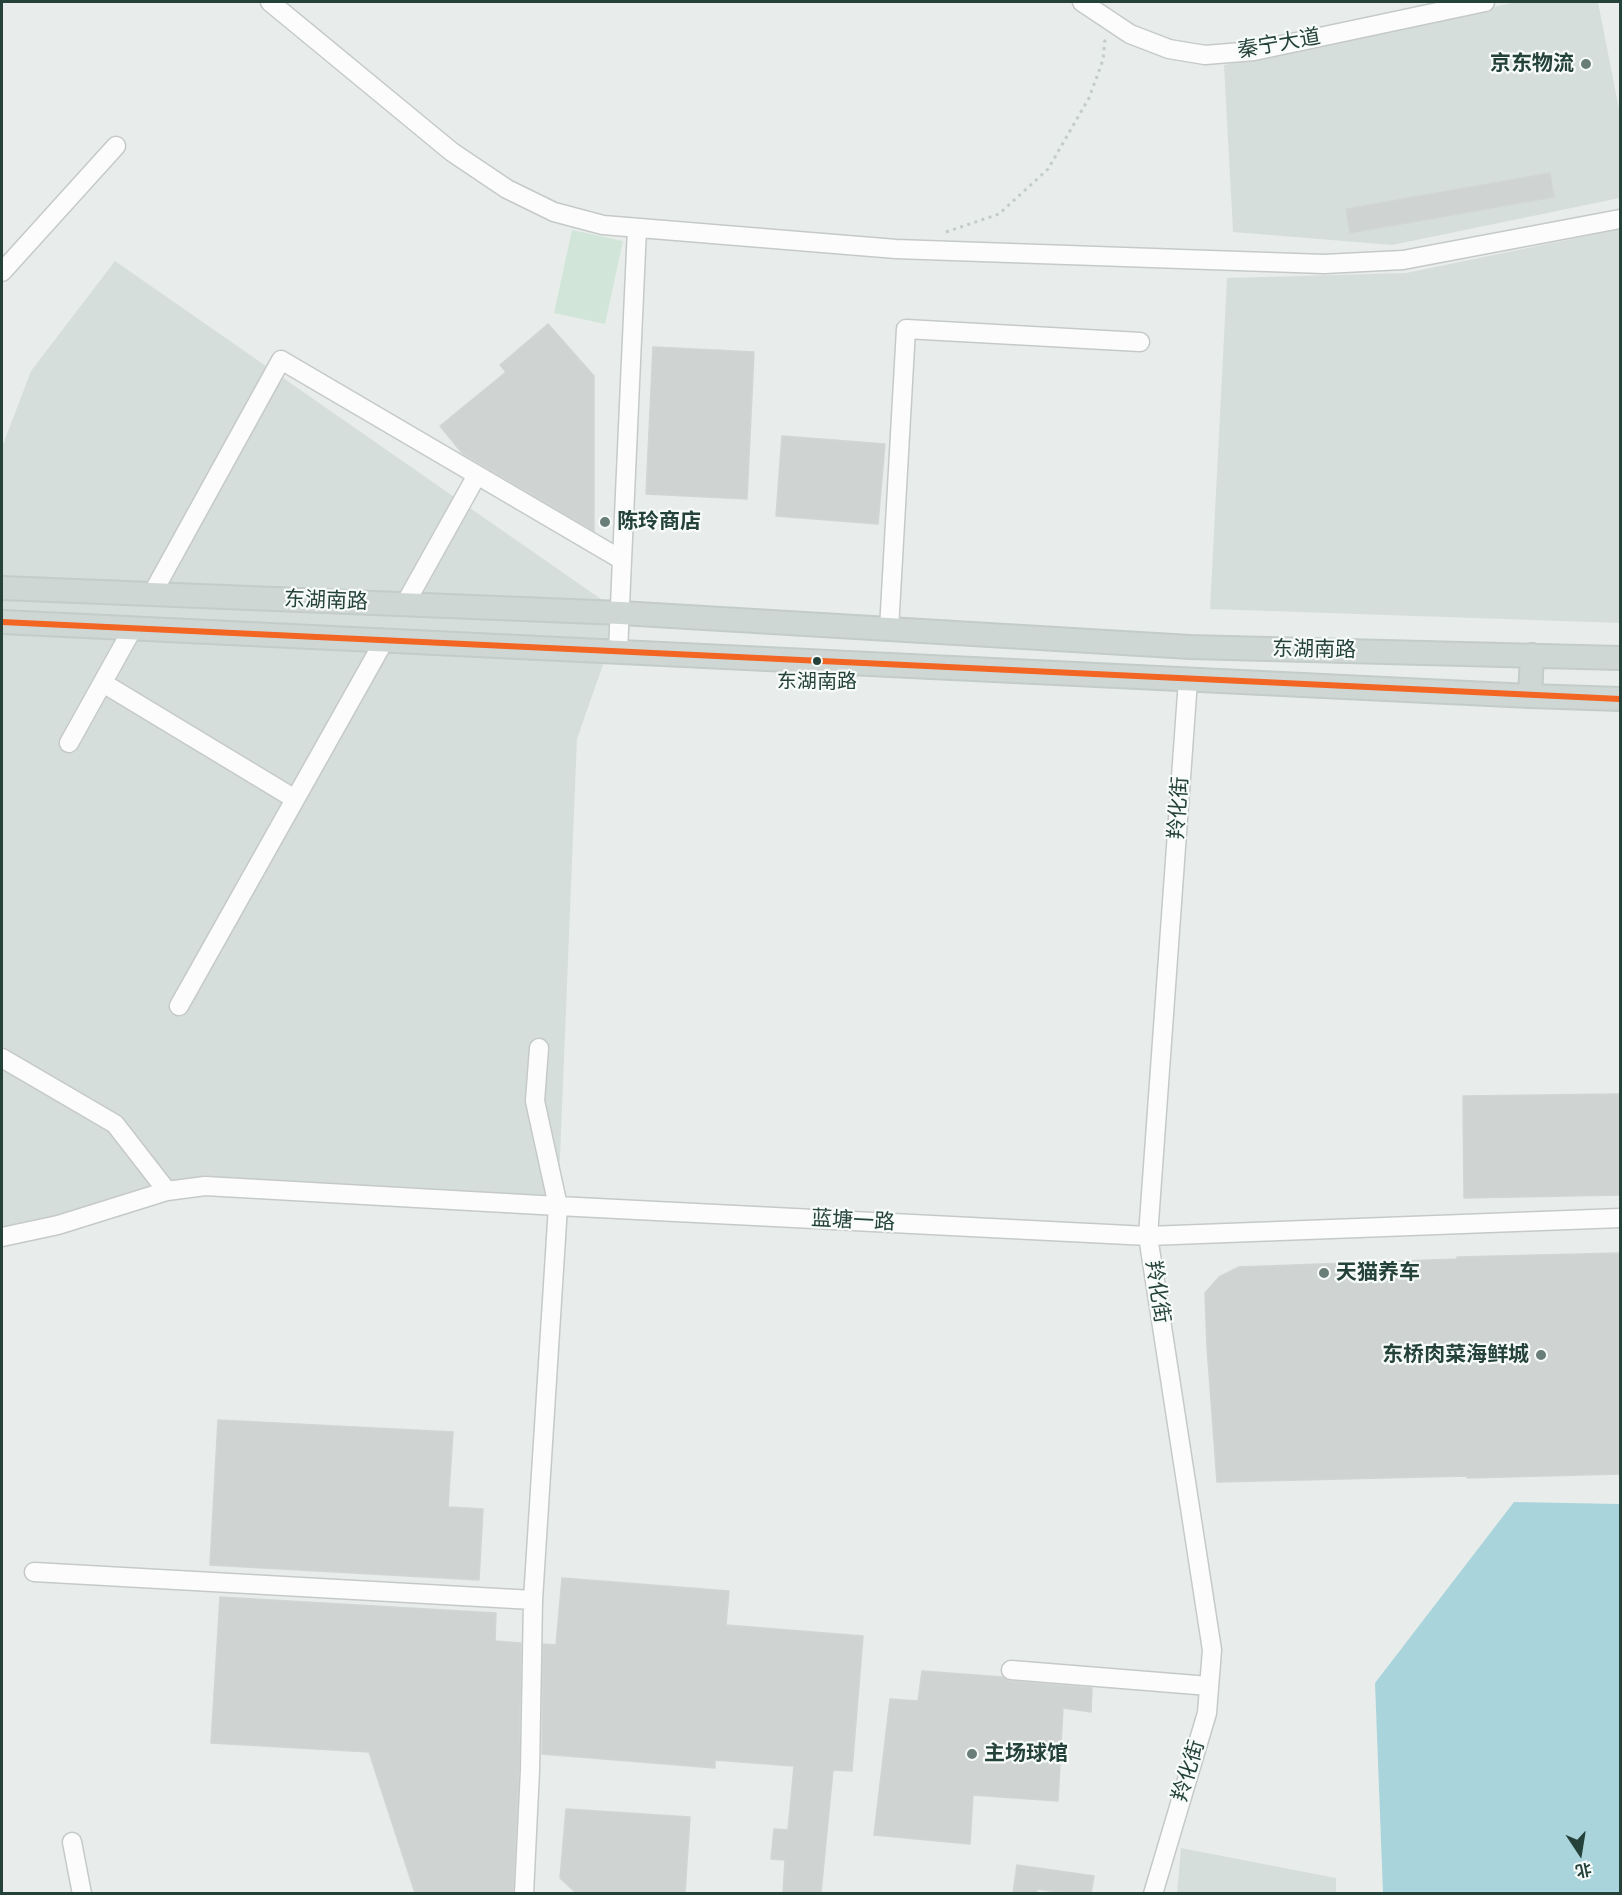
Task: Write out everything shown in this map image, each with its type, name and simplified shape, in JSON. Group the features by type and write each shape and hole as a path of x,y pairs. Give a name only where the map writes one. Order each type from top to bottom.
{"main road":[{"name":"东湖南路","path":"2,588 621,613 1190,647 1620,658"},
{"name":"东湖南路","path":"2,622 1620,699"},
{"path":"1530,696 1532,655"}],"street":[{"path":"270,2 452,152 507,189 554,212 603,225 896,249 1324,264 1403,260 1620,219"},
{"name":"秦宁大道","path":"1082,2 1130,34 1169,49 1205,55 1254,51 1485,2"},
{"path":"2,272 116,146"},
{"path":"618,652 638,228"},
{"path":"889,629 906,330 1140,342"},
{"path":"152,594 281,360 622,560"},
{"path":"405,604 477,475"},
{"path":"69,743 133,628"},
{"path":"179,1006 384,641"},
{"name":"羚化街","path":"1153,1893 1207,1713 1212,1650 1148,1236 1188,680"},
{"path":"103,682 295,799"},
{"path":"524,1893 530,1770 533,1600 558,1206 536,1101 539,1048"},
{"path":"2,1058 115,1124 167,1191"},
{"name":"蓝塘一路","path":"2,1237 58,1225 167,1191 205,1186 1148,1236 1620,1218"},
{"path":"34,1572 533,1600"},
{"path":"1011,1670 1209,1686"},
{"path":"72,1842 82,1893"}],"path":[{"path":"937,235 999,214 1048,169 1089,98 1103,60 1106,18"}],"shaded area":[{"path":"1517,2 1598,2 1620,114 1620,198 1392,245 1233,232 1224,65"},
{"path":"1620,229 1620,623 1210,609 1227,278 1406,273"},
{"path":"115,261 621,613 577,739 558,1206 205,1186 2,1237 2,447 31,371"},
{"path":"1181,1848 1336,1878 1336,1893 1177,1893"}],"green space":[{"path":"572,230 623,241 605,324 554,313"}],"water":[{"path":"1514,1502 1620,1504 1620,1893 1383,1893 1375,1683"}],"building":[{"path":"1550,173 1554,197 1350,233 1346,209"},
{"path":"548,324 594,376 594,531 462,453 440,426 506,372 500,365"},
{"path":"653,347 754,352 747,499 646,494"},
{"path":"782,436 885,444 878,524 776,516"},
{"path":"1620,1094 1620,1195 1464,1198 1463,1096"},
{"path":"1620,1253 1620,1474 1217,1482 1205,1293 1219,1277 1239,1267 1457,1259 1457,1257"},
{"path":"218,1420 453,1432 448,1507 483,1509 479,1580 210,1565"},
{"path":"562,1578 729,1591 726,1625 863,1636 852,1771 833,1770 821,1893 783,1893 785,1860 771,1859 774,1829 788,1830 794,1766 715,1760 715,1768 542,1754 543,1644 556,1645"},
{"path":"220,1597 496,1613 495,1641 521,1643 519,1770 513,1893 415,1893 369,1752 211,1743"},
{"name":"主场球馆","path":"922,1671 1002,1677 1010,1681 1092,1688 1091,1712 1063,1708 1058,1801 973,1795 970,1844 874,1835 890,1699 918,1701"},
{"path":"566,1809 690,1817 685,1893 576,1893 560,1878"},
{"path":"1017,1865 1094,1876 1091,1893 1064,1893 1037,1889 1037,1893 1013,1893"}],"transit line":[{"path":"2,622 1620,699"}],"place":[{"name":"京东物流","path":"1586,64"},
{"name":"陈玲商店","path":"605,522"},
{"name":"东湖南路","path":"817,661"},
{"name":"天猫养车","path":"1324,1273"},
{"name":"东桥肉菜海鲜城","path":"1541,1355"},
{"name":"主场球馆","path":"972,1754"}]}
